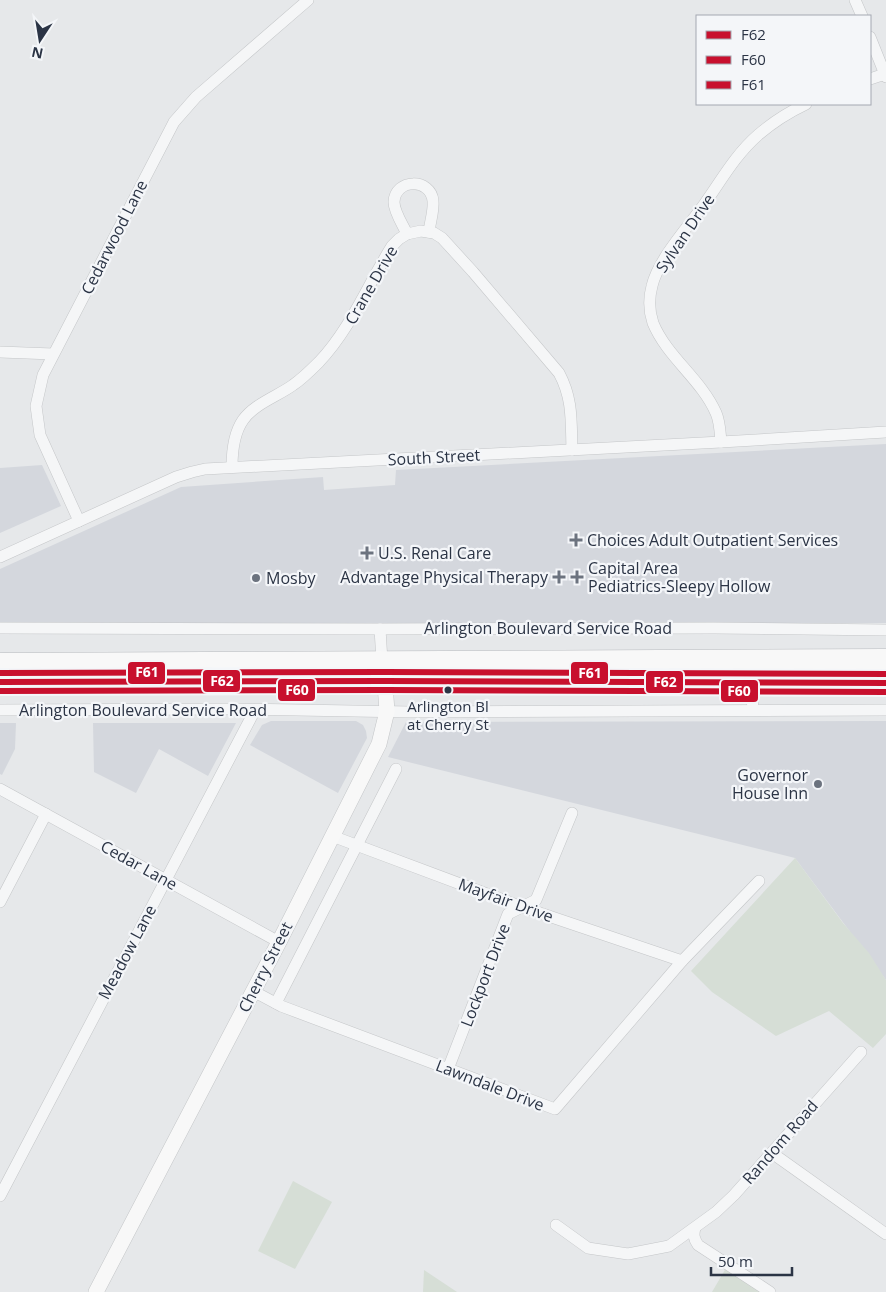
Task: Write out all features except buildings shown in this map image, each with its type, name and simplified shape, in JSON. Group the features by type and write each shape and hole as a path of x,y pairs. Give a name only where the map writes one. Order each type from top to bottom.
{"highway":[{"path":"0,663 886,659"},
{"path":"0,682 886,683"}],"street":[{"name":"Cedarwood Lane","path":"79,521 46,448 37,422 37,394 43,375 174,122 196,96 308,0"},
{"path":"855,0 862,15"},
{"path":"871,40 885,76 871,79"},
{"name":"Sylvan Drive","path":"721,442 717,414 710,400 663,340 653,323 650,311 652,284 672,248 742,151 758,135 778,120 804,105"},
{"path":"407,234 394,202 396,194 401,188 407,184 414,183 422,185 431,194 433,201 429,232 442,238 461,258 559,374 566,386 570,400 572,450"},
{"name":"Crane Drive","path":"232,468 234,442 243,420 250,412 293,385 319,362 337,342 351,321 392,246 398,239 407,234 421,231 429,232"},
{"path":"0,352 53,354"},
{"name":"South Street","path":"0,557 192,472 232,468 886,432"},
{"name":"Arlington Boulevard Service Road","path":"0,628 720,628 886,630"},
{"name":"Cherry Street","path":"96,1292 379,744 387,711 380,629"},
{"path":"751,683 753,710"},
{"name":"Arlington Boulevard Service Road","path":"0,710 886,710"},
{"name":"Meadow Lane","path":"0,1196 255,710"},
{"name":"Cherry Street","path":"276,1003 396,769"},
{"name":"Cedar Lane","path":"0,789 278,942"},
{"name":"Lockport Drive","path":"448,1069 508,914 536,900 572,813"},
{"path":"0,902 46,814"},
{"name":"Mayfair Drive","path":"332,836 522,906 682,961"},
{"name":"Lawndale Drive","path":"253,991 276,1003 555,1109 682,961 759,881"},
{"name":"Random Road","path":"556,1225 588,1248 628,1254 669,1246 716,1212 734,1195 803,1115 861,1052"},
{"path":"772,1153 886,1234"},
{"path":"695,1228 694,1240 698,1245 770,1292"}],"shaded area":[{"path":"886,444 886,623 0,623 0,569 181,487 323,477 324,490 395,485 396,470"},
{"path":"42,465 61,506 0,533 0,468"},
{"path":"271,721 356,721 363,725 367,738 338,793 250,745 262,725"},
{"path":"886,721 886,980 795,858 388,757 406,722"},
{"path":"0,723 16,723 15,749 2,775 0,774"},
{"path":"93,723 236,723 208,776 159,749 136,793 94,772"},
{"path":"795,858 843,923 869,953 886,980 886,1034 873,1048 829,1011 776,1036 712,992 691,971"},
{"path":"293,1181 332,1202 295,1269 258,1251"},
{"path":"726,1268 762,1292 712,1292"},
{"path":"424,1270 457,1292 423,1292"}],"transit line":[{"name":"F61","path":"0,673 886,674"},
{"name":"F62","path":"0,682 886,683"},
{"name":"F60","path":"0,691 886,692"}],"place":[{"name":"Choices Adult Outpatient Services","path":"576,540"},
{"name":"U.S. Renal Care","path":"367,553"},
{"name":"Advantage Physical Therapy","path":"559,577"},
{"name":"Capital Area Pediatrics-Sleepy Hollow","path":"577,577"},
{"name":"Mosby","path":"256,578"},
{"name":"Arlington Bl at Cherry St","path":"448,690"},
{"name":"Governor House Inn","path":"818,784"}]}
